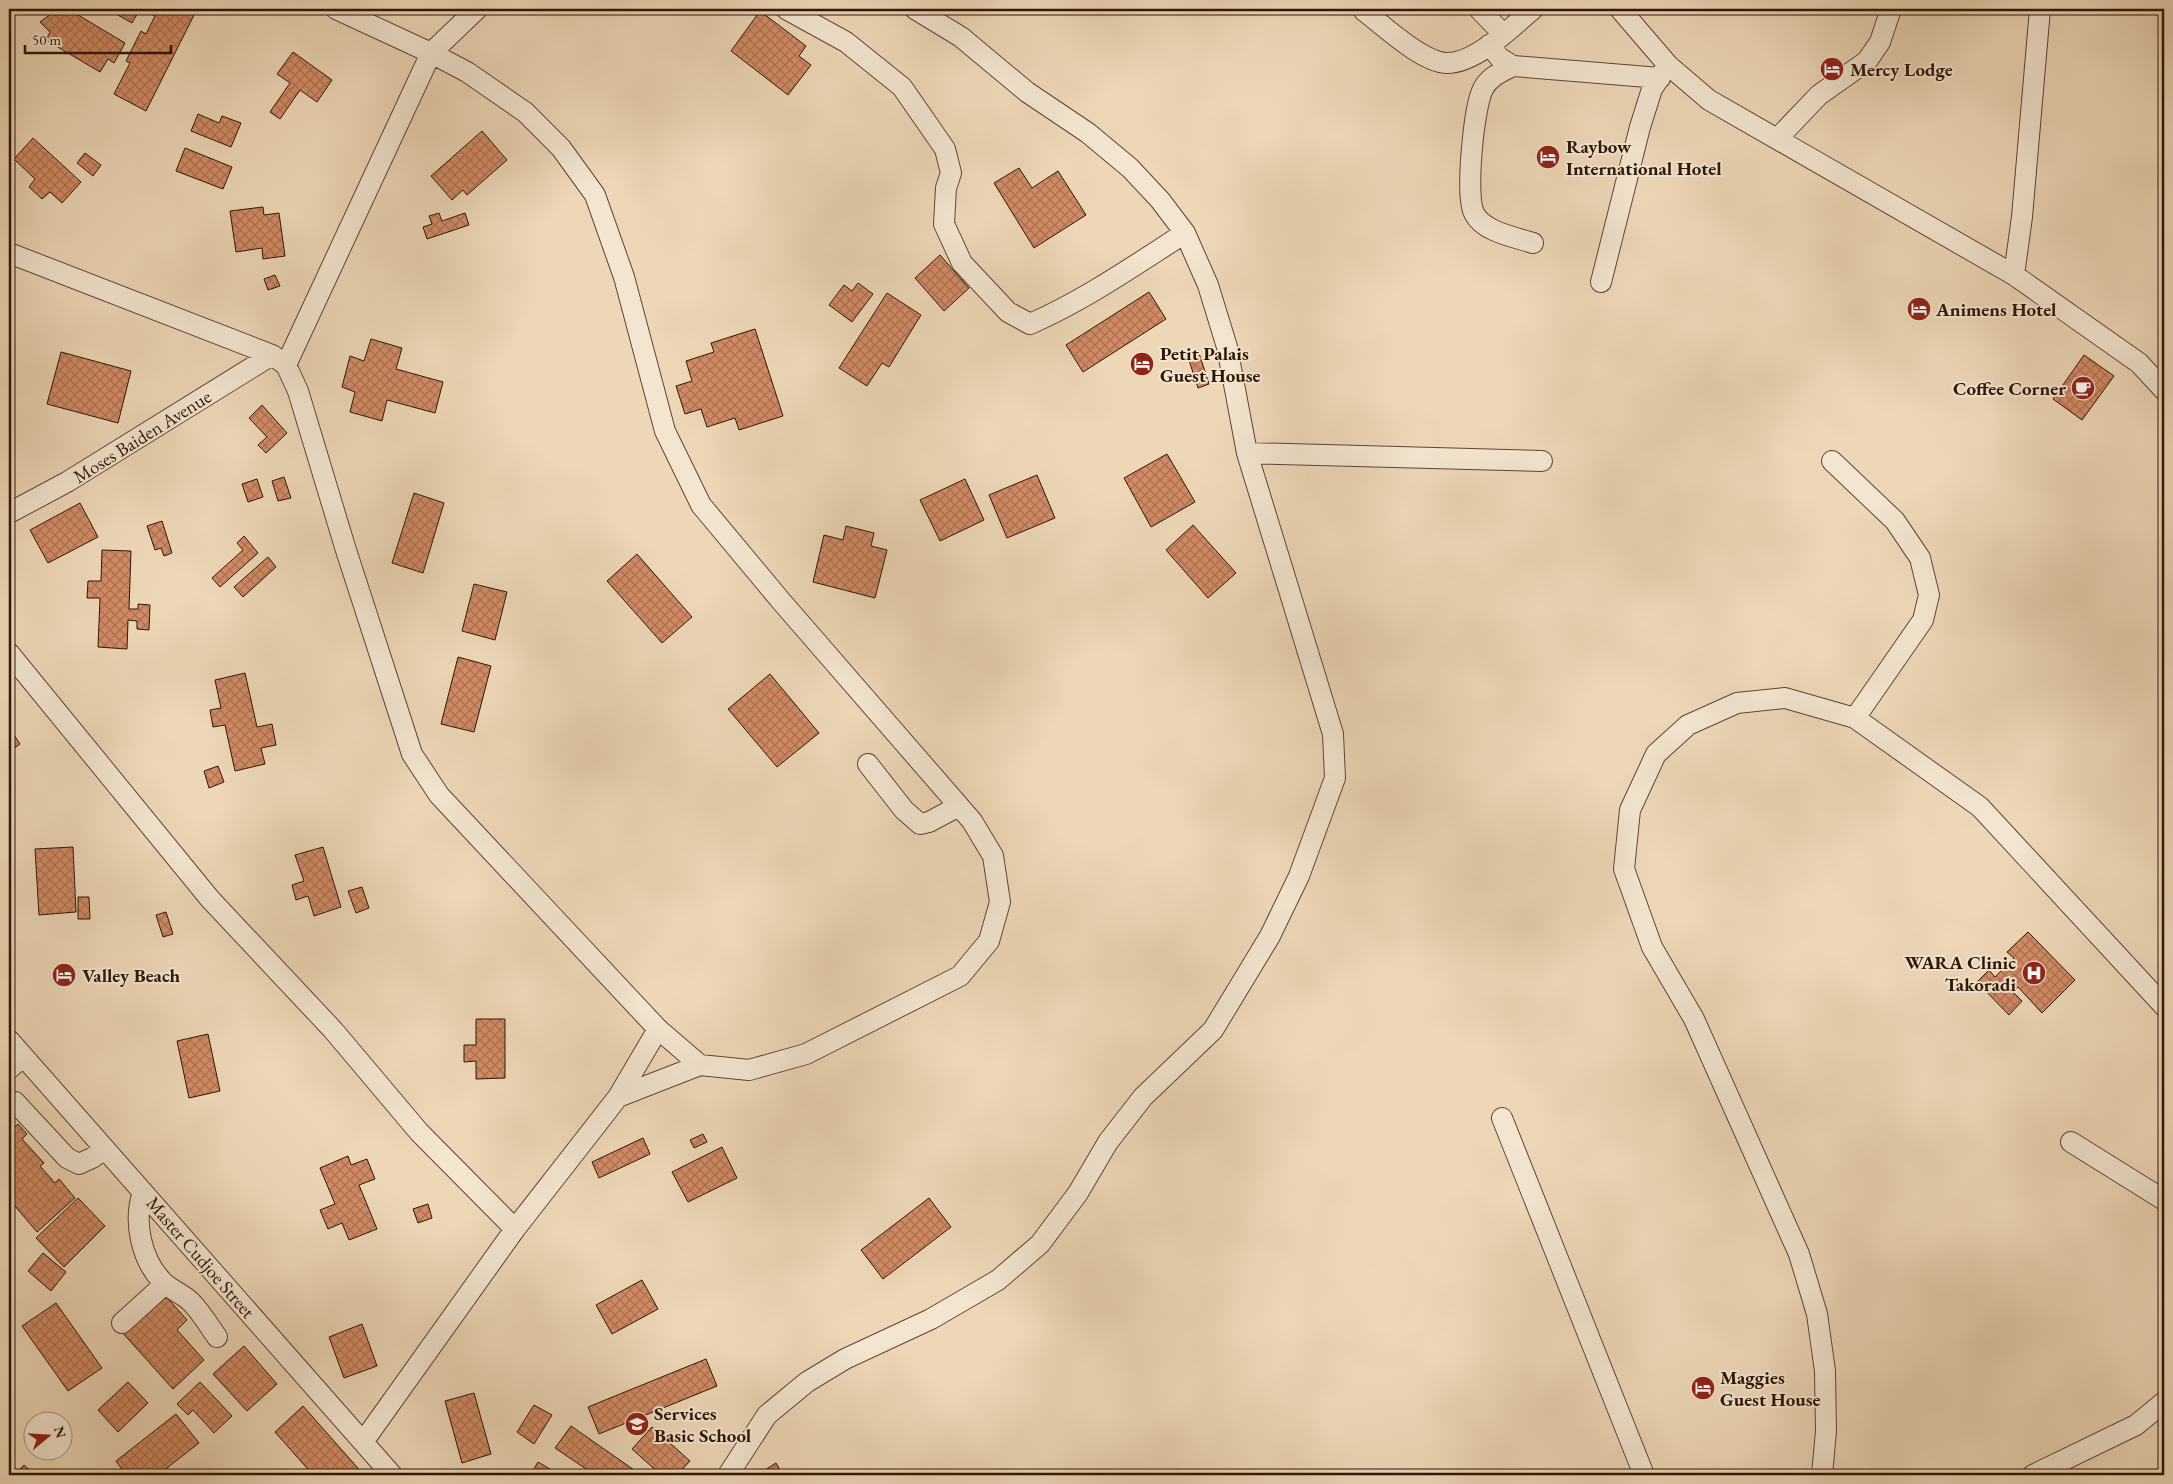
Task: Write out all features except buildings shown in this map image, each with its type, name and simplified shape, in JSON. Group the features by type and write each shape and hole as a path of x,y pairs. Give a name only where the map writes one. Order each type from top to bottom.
{"street":[{"path":"336,9 431,52 467,72 525,112 561,148 595,195 624,277 665,431 701,505 781,601 972,821 993,856 1000,902 989,941 960,976 806,1054 749,1070 700,1066 618,1097"},
{"path":"279,360 431,52 477,9"},
{"path":"786,9 846,42 902,87 945,150 951,173 946,188 944,224 962,263 1008,312 1030,324 1038,321 1123,273 1185,233"},
{"path":"728,1475 767,1415 807,1382 844,1359 931,1319 998,1280 1040,1244 1078,1194 1108,1142 1143,1097 1213,1030 1270,936 1299,876 1335,778 1333,734 1247,453 1227,347 1208,285 1185,233 1160,200 1130,168 1088,133 1027,92 961,37 915,9"},
{"path":"1479,9 1496,39 1500,58 1513,66"},
{"path":"1364,11 1412,47 1445,63 1463,61 1496,39 1533,9"},
{"path":"1620,9 1664,72 1709,100 2014,275 2139,363 2164,390"},
{"path":"1777,139 1819,95 1867,61 1880,42 1891,9"},
{"path":"2014,275 2022,217 2040,9"},
{"path":"1534,243 1484,226 1474,213 1469,197 1477,102 1484,87 1497,74 1513,66 1664,72"},
{"path":"1601,282 1640,127 1652,89 1664,72"},
{"path":"9,253 279,360 298,391 345,547 412,754 439,794 658,1029 700,1066"},
{"name":"Moses Baiden Avenue","path":"9,513 67,482 279,360"},
{"path":"1247,453 1542,461"},
{"path":"1832,461 1895,521 1920,558 1929,595 1923,620 1856,718"},
{"path":"9,653 210,898 334,1030 419,1132 515,1229"},
{"path":"1822,1475 1826,1431 1825,1371 1817,1314 1799,1254 1694,1018 1652,947 1624,869 1630,810 1656,754 1688,725 1737,703 1785,698 1856,718 1980,807 2164,1006"},
{"path":"868,764 904,810 920,824 929,822 959,806"},
{"path":"364,1442 515,1229 618,1097 658,1029"},
{"name":"Master Cudjoe Street","path":"9,1040 16,1063 105,1149 392,1475"},
{"path":"15,1102 67,1158 79,1164 105,1149"},
{"path":"1502,1118 1644,1475"},
{"path":"2071,1142 2164,1200"},
{"path":"143,1192 137,1208 137,1224 152,1271 165,1284 192,1303 217,1337"},
{"path":"122,1323 165,1284"},
{"path":"2033,1475 2136,1425 2164,1402"}],"place":[{"name":"Mercy Lodge","path":"1832,69"},
{"name":"Raybow International Hotel","path":"1548,157"},
{"name":"Animens Hotel","path":"1919,309"},
{"name":"Petit Palais Guest House","path":"1142,364"},
{"name":"Coffee Corner","path":"2083,388"},
{"name":"WARA Clinic Takoradi","path":"2034,973"},
{"name":"Valley Beach","path":"64,975"},
{"name":"Maggies Guest House","path":"1703,1388"},
{"name":"Services Basic School","path":"637,1424"}]}
